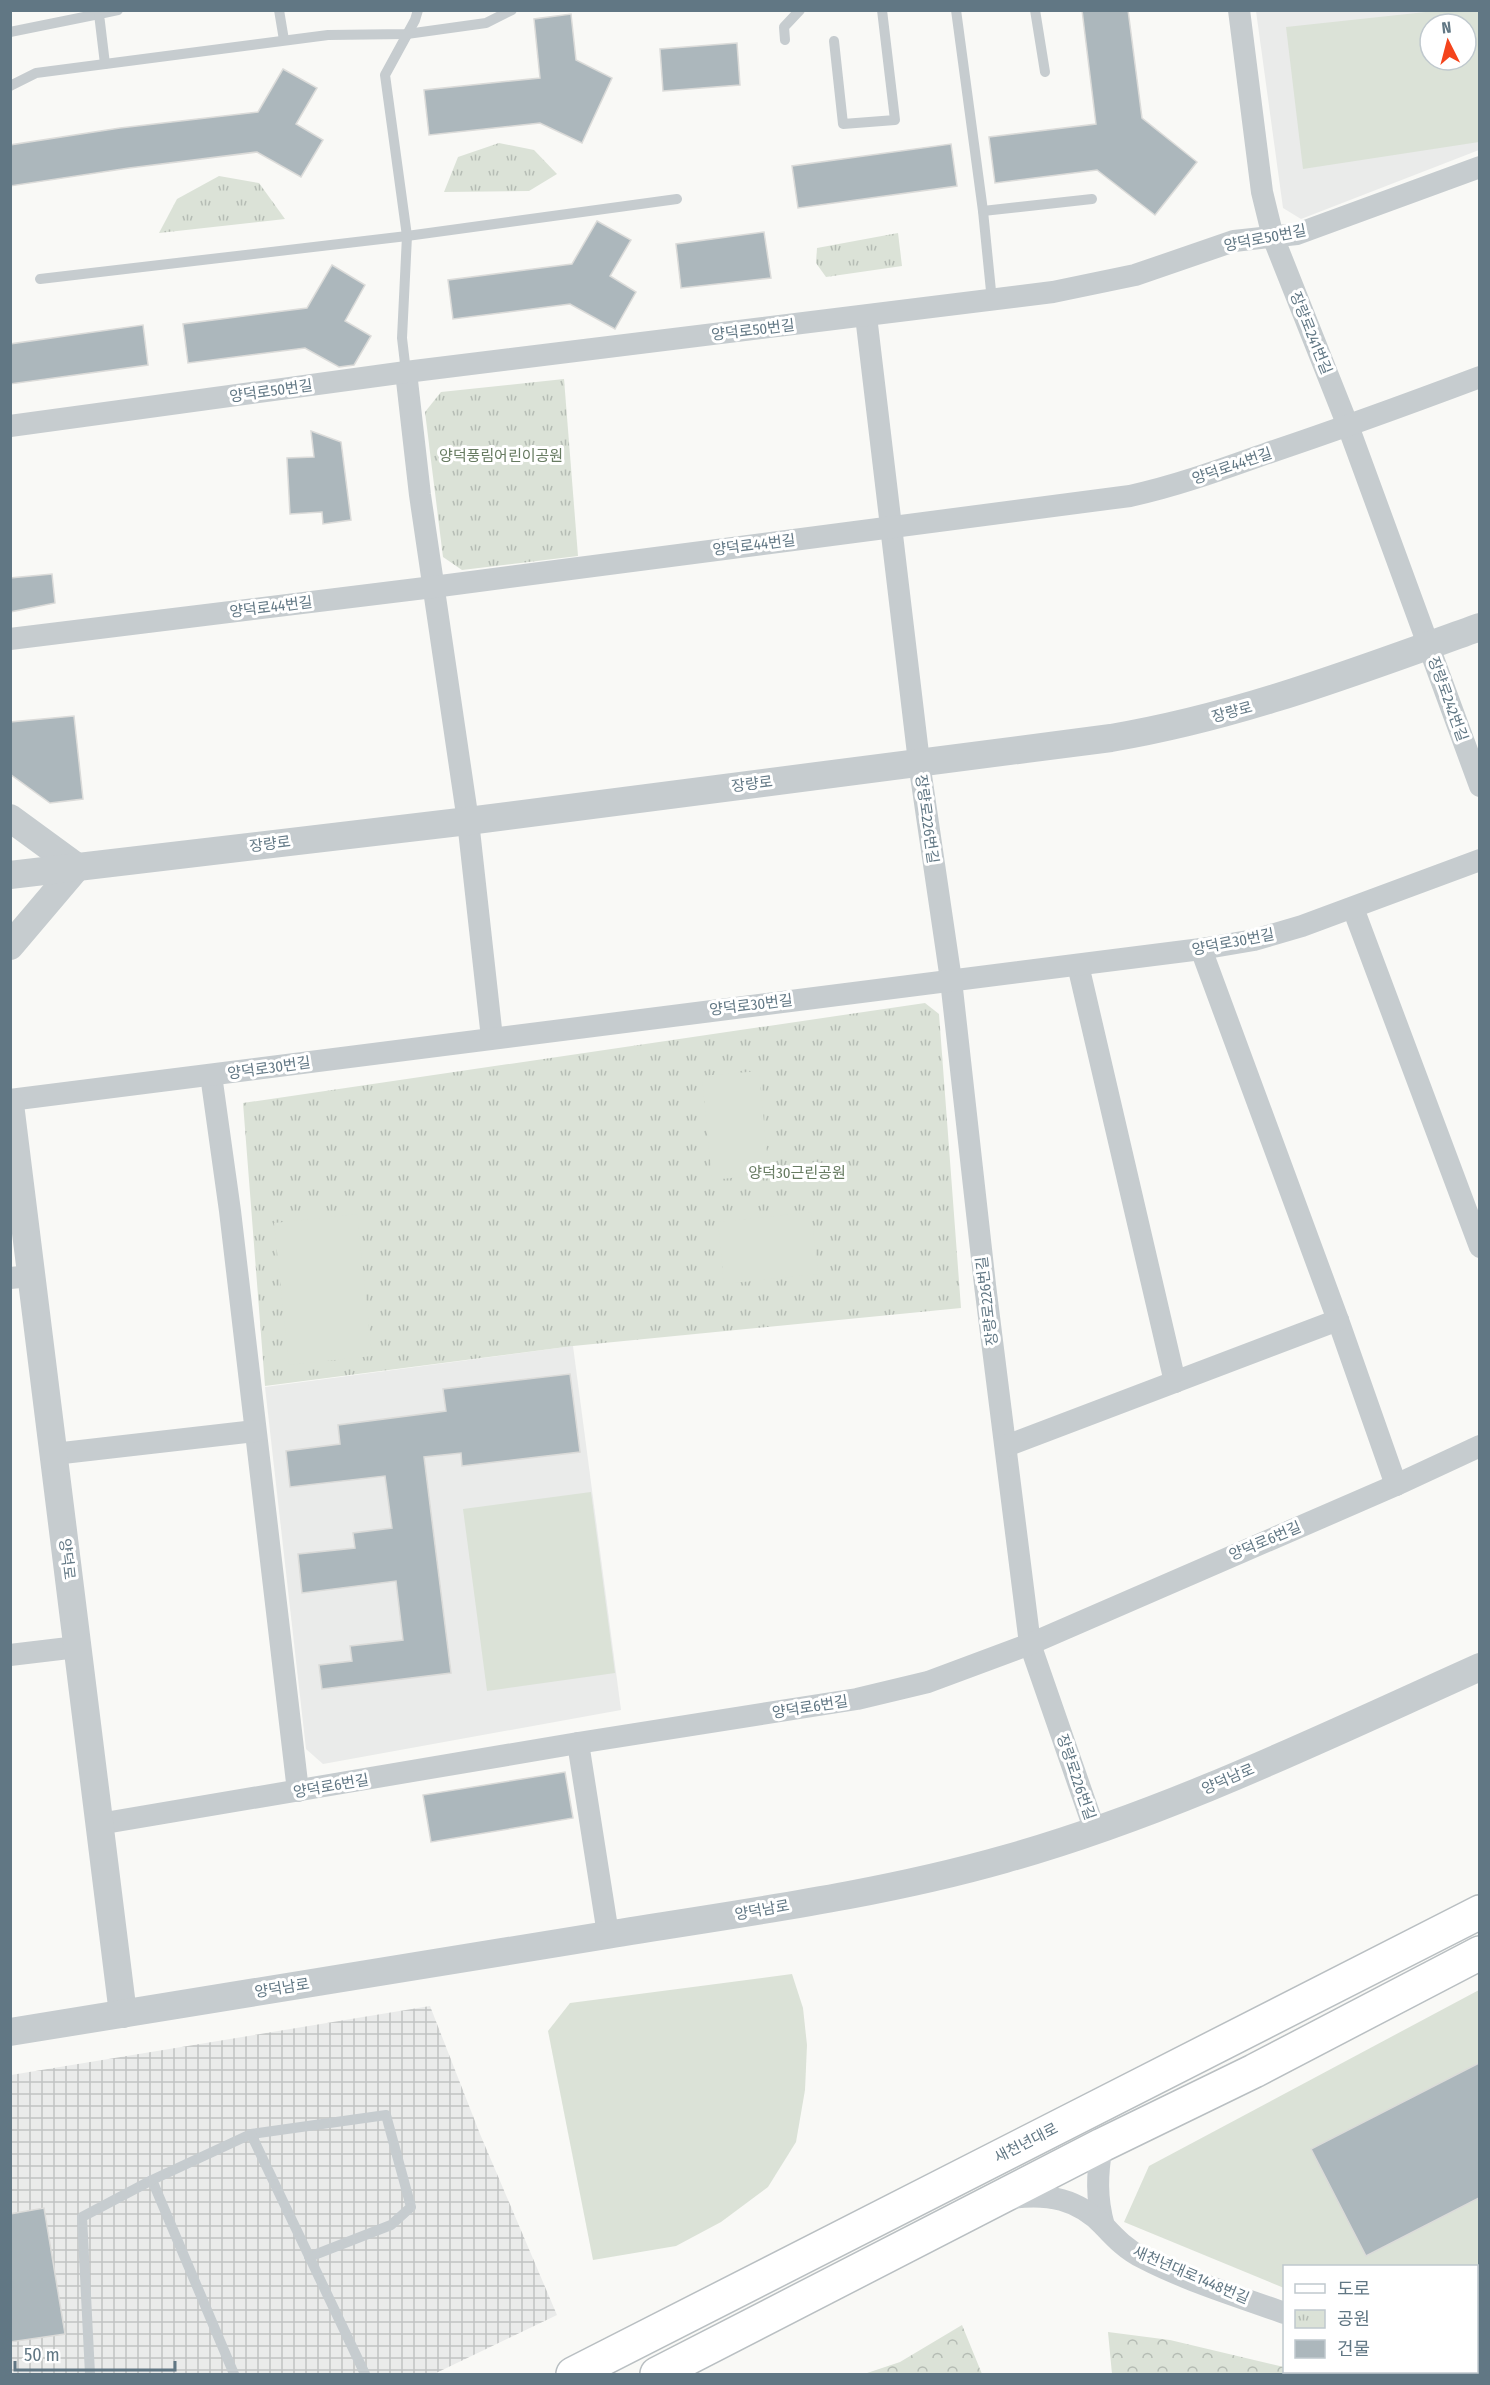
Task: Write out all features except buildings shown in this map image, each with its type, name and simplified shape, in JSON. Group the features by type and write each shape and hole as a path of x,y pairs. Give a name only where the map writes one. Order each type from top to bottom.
{"main road":[{"name":"새천년대로","path":"573,2374 1479,1912"},
{"path":"657,2374 1102,2145 1254,2071 1479,1953"}],"street":[{"name":"장량로241번길","path":"1239,10 1262,192 1273,237 1348,426 1428,645"},
{"name":"양덕로50번길","path":"10,426 406,372 992,301 1090,285 1135,275 1234,242 1297,234 1479,167"},
{"name":"장량로226번길","path":"866,316 919,762 951,980 985,1285 1030,1644 1095,1831"},
{"path":"406,372 420,495 468,820 492,1038"},
{"name":"양덕로44번길","path":"10,639 434,587 1118,498 1159,490 1348,426 1479,377"},
{"name":"장량로","path":"10,875 468,820 1164,729 1262,704 1479,627"},
{"name":"장량로242번길","path":"1428,645 1479,786"},
{"path":"10,818 77,867 10,946"},
{"name":"양덕로30번길","path":"10,1102 492,1038 1201,949 1254,940 1302,926 1479,860"},
{"path":"1353,908 1479,1247"},
{"path":"1201,949 1338,1320 1396,1485"},
{"path":"1078,965 1175,1382"},
{"path":"211,1075 230,1211 298,1791"},
{"name":"양덕로","path":"10,1102 21,1277 54,1454 123,2014"},
{"path":"1006,1446 1338,1320"},
{"path":"54,1454 255,1431"},
{"name":"양덕로6번길","path":"99,1824 896,1691 1030,1644 1396,1485 1479,1446"},
{"path":"10,1655 77,1647"},
{"name":"양덕남로","path":"10,2032 608,1934 720,1918 886,1887 1003,1860 1095,1831 1246,1772 1479,1667"},
{"path":"578,1743 608,1934"},
{"path":"1102,2145 1096,2177 1099,2208 1104,2226"},
{"name":"새천년대로1448번길","path":"1000,2199 1032,2195 1050,2196 1081,2207 1104,2226 1126,2249 1142,2258 1283,2313"}],"lane":[{"path":"10,32 118,10"},
{"path":"279,10 284,40"},
{"path":"406,372 402,338 407,236 385,75 418,10"},
{"path":"10,86 36,73 328,34 407,34 486,22 512,10"},
{"path":"784,40 784,27 800,10"},
{"path":"834,41 843,124 895,120 882,10"},
{"path":"956,10 983,211 992,301"},
{"path":"1035,10 1045,72"},
{"path":"99,14 105,64"},
{"path":"40,279 407,236 677,199"},
{"path":"983,211 1092,199"},
{"path":"90,2374 82,2217 152,2180 251,2134 386,2115 411,2207 391,2225 309,2257"},
{"path":"251,2134 365,2374"},
{"path":"152,2180 234,2374"}],"shaded area":[{"path":"1256,11 1479,11 1479,150 1301,219 1283,208"},
{"path":"573,1346 621,1710 323,1764 306,1749 265,1387"},
{"path":"430,2006 480,2134 557,2315 434,2374 11,2374 11,2075"}],"green space":[{"path":"1479,11 1479,142 1303,169 1286,27 1418,13 1418,72 1478,72 1478,12 1426,12"},
{"path":"499,143 534,150 557,174 529,191 444,192 458,157"},
{"path":"219,176 259,183 285,219 159,233 177,199"},
{"path":"898,233 902,266 826,277 816,263 817,248"},
{"name":"양덕풍림어린이공원","path":"564,379 578,556 462,570 443,557 425,412 441,392"},
{"name":"양덕30근린공원","path":"925,1003 939,1014 961,1308 573,1346 265,1386 243,1103"},
{"path":"759,1071 769,1174 712,1180 702,1076"},
{"path":"811,1212 818,1274 724,1284 718,1222"},
{"path":"357,1214 372,1356 289,1365 274,1223"},
{"path":"591,1492 615,1673 487,1691 463,1509"},
{"path":"792,1974 803,2008 807,2045 805,2090 796,2142 768,2187 721,2222 676,2246 593,2260 548,2031 570,2003"},
{"path":"1479,1990 1479,2368 1478,2265 1283,2265 1283,2288 1124,2222 1149,2166"},
{"path":"962,2325 982,2374 864,2374 900,2362"},
{"path":"1108,2332 1170,2340 1283,2367 1283,2373 1313,2374 1112,2374"}]}
